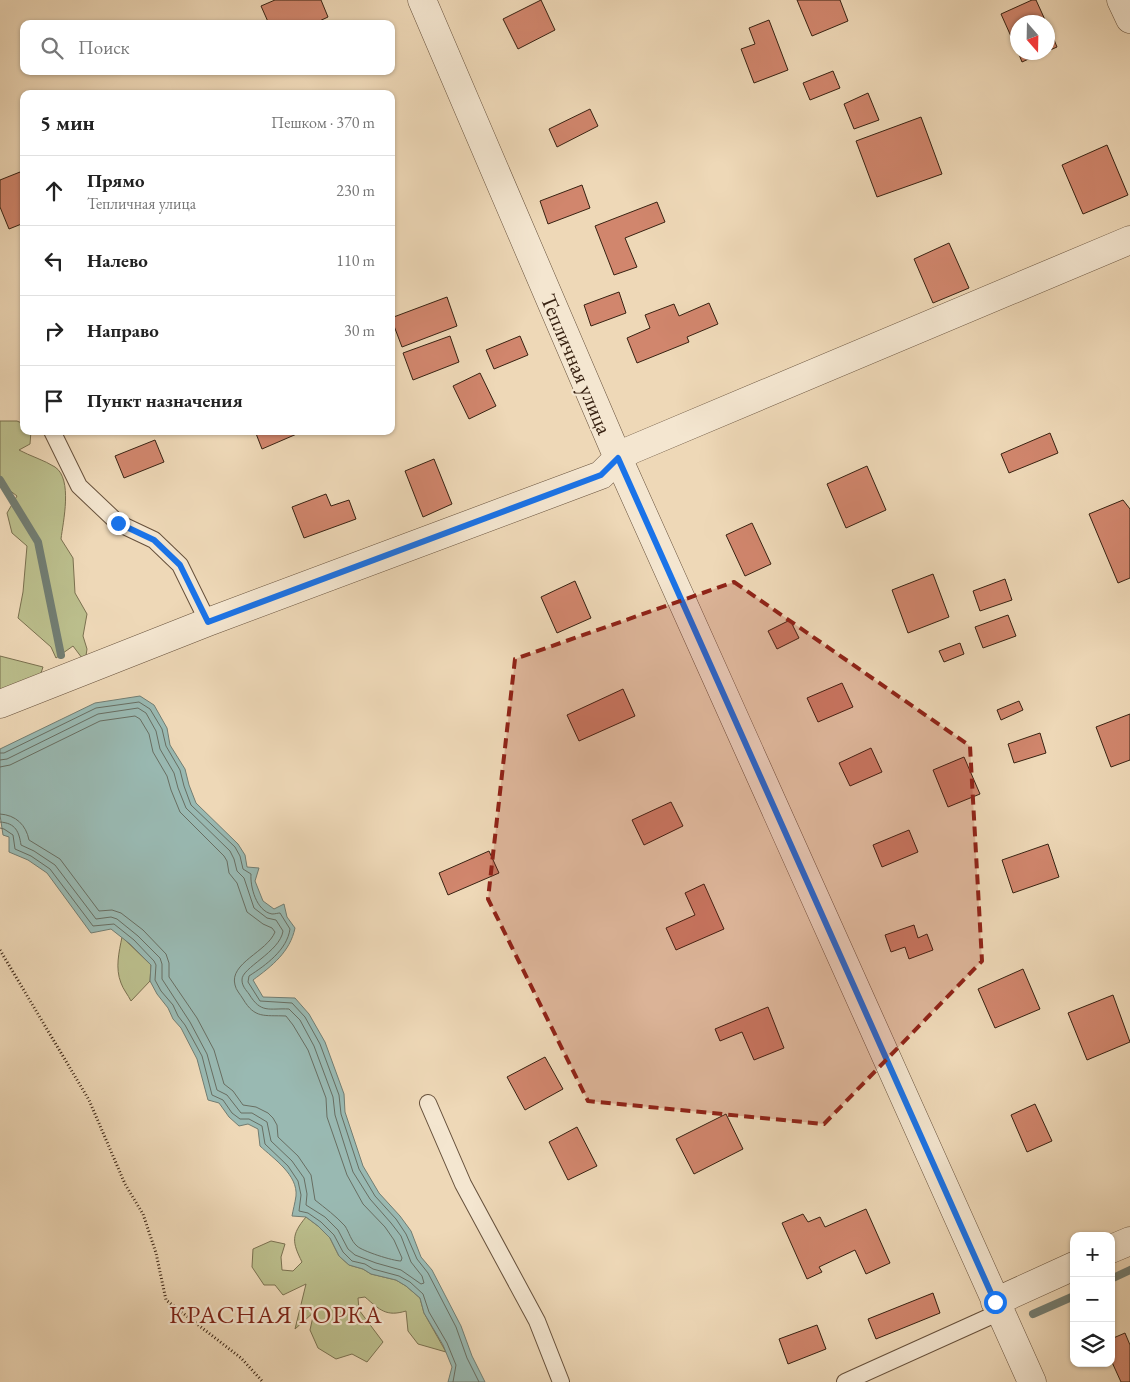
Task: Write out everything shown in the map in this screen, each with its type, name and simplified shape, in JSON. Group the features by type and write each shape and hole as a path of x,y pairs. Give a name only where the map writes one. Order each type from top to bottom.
{"street":[{"name":"Тепличная улица","path":"422,0 618,458 1032,1382"},
{"path":"1121,0 1130,19"},
{"path":"0,704 208,622 601,475 618,458 658,438 1130,240"},
{"path":"1115,1247 1130,1241"},
{"path":"998,1307 1070,1268"}],"lane":[{"path":"54,435 79,486 118,523 154,540 180,565 208,622"},
{"path":"428,1103 463,1184 537,1321 561,1382"},
{"path":"845,1382 998,1307"}],"path":[{"path":"0,950 89,1100 125,1184 143,1214 156,1253 166,1300 241,1358 263,1382"}],"highlighted area":[{"path":"734,582 970,746 982,961 824,1124 588,1101 488,899 515,659"}],"green space":[{"path":"0,421 17,421 20,422 20,435 31,435 30,444 19,450 55,467 61,473 64,481 66,501 61,539 73,558 75,593 87,614 83,636 87,649 85,662 73,646 56,658 51,647 18,618 23,592 27,546 12,533 7,513 17,496 0,483"},
{"path":"0,656 43,667 38,682 0,696"},
{"path":"122,937 151,965 150,981 131,1001 122,985 118,972"},
{"path":"306,1217 330,1238 339,1256 349,1265 363,1269 371,1274 396,1280 420,1298 424,1313 446,1352 418,1344 408,1331 406,1311 388,1313 375,1306 365,1297 358,1298 359,1310 383,1342 367,1362 352,1354 336,1359 318,1348 310,1330 314,1312 295,1329 306,1284 283,1295 275,1285 264,1285 252,1267 253,1249 271,1241 285,1244 281,1257 282,1270 293,1271 302,1262 296,1249 295,1239 298,1229"}],"water":[{"path":"140,696 154,705 167,728 170,745 185,769 196,803 238,844 245,855 247,867 259,868 255,881 263,901 274,909 284,904 287,917 295,928 293,937 279,958 253,980 263,997 295,998 309,1014 325,1042 344,1094 345,1112 363,1166 379,1193 411,1231 421,1257 432,1270 461,1326 472,1356 485,1382 448,1382 452,1367 443,1345 424,1313 420,1298 396,1280 371,1274 363,1269 349,1265 339,1256 330,1238 318,1226 306,1217 292,1216 296,1196 296,1188 293,1181 284,1168 260,1146 258,1129 248,1124 239,1126 229,1117 219,1103 208,1100 197,1059 181,1028 173,1019 150,981 151,965 130,944 111,929 91,933 47,873 28,860 9,852 9,837 3,835 0,815 0,749 95,703"}],"building":[{"path":"275,0 321,0 328,17 322,20 267,20 261,6"},
{"path":"541,0 555,30 518,49 503,19"},
{"path":"797,0 840,0 848,21 812,36"},
{"path":"1036,0 1043,15 1010,15 1010,34 1001,14"},
{"path":"769,20 788,70 754,83 741,49 755,44 749,28"},
{"path":"833,71 840,88 810,100 803,83"},
{"path":"868,93 879,120 854,129 844,104"},
{"path":"590,109 598,126 557,147 549,129"},
{"path":"921,117 942,174 877,197 856,141"},
{"path":"1107,145 1128,195 1083,214 1062,165"},
{"path":"20,172 20,225 9,229 0,207 0,180"},
{"path":"582,185 590,208 548,224 540,201"},
{"path":"657,202 665,222 625,238 637,267 614,275 595,226"},
{"path":"949,243 969,288 933,303 914,259"},
{"path":"619,292 626,313 591,326 584,305"},
{"path":"447,297 457,326 402,347 395,329 395,316"},
{"path":"709,303 718,324 687,337 689,342 637,363 627,338 650,328 645,315 674,304 679,316"},
{"path":"450,336 459,362 413,380 403,353"},
{"path":"520,336 528,355 494,369 486,350"},
{"path":"480,373 496,406 469,419 453,386"},
{"path":"1050,433 1058,453 1009,473 1001,454"},
{"path":"257,435 294,435 262,449"},
{"path":"155,440 164,462 124,478 115,456"},
{"path":"434,459 452,504 423,517 405,471"},
{"path":"867,466 886,510 846,528 827,484"},
{"path":"326,494 331,506 349,500 356,519 304,538 292,507"},
{"path":"1123,500 1130,509 1130,578 1118,583 1089,514"},
{"path":"752,523 771,564 745,576 726,535"},
{"path":"933,574 949,617 908,633 892,590"},
{"path":"1005,579 1012,600 980,611 973,591"},
{"path":"575,581 591,618 557,633 541,597"},
{"path":"1008,615 1016,636 983,648 975,627"},
{"path":"790,620 799,638 777,649 768,631"},
{"path":"960,643 964,654 944,662 939,651"},
{"path":"842,683 853,707 818,722 807,698"},
{"path":"623,689 635,716 579,741 567,715"},
{"path":"1019,701 1023,710 1001,720 997,710"},
{"path":"1130,714 1130,760 1111,767 1096,727"},
{"path":"1040,733 1046,753 1014,763 1008,744"},
{"path":"871,748 882,772 850,786 839,763"},
{"path":"964,757 980,794 948,807 933,770"},
{"path":"671,802 683,826 644,845 632,820"},
{"path":"909,830 918,852 882,867 873,845"},
{"path":"1048,844 1059,877 1013,893 1002,860"},
{"path":"489,851 499,873 448,895 439,873"},
{"path":"704,884 724,929 676,950 666,928 695,915 685,893"},
{"path":"914,925 918,938 927,934 933,950 909,959 905,947 891,952 885,935"},
{"path":"1023,969 1040,1009 995,1028 978,989"},
{"path":"1113,995 1130,1042 1087,1060 1068,1013"},
{"path":"768,1007 784,1048 754,1060 742,1032 720,1041 715,1029"},
{"path":"545,1057 563,1089 525,1110 507,1077"},
{"path":"1035,1104 1052,1141 1027,1152 1011,1115"},
{"path":"726,1114 743,1149 694,1174 676,1139"},
{"path":"577,1127 597,1166 568,1180 549,1142"},
{"path":"866,1209 890,1263 866,1274 855,1250 819,1267 822,1272 807,1279 782,1223 803,1214 808,1222 820,1217 825,1227"},
{"path":"933,1293 940,1313 876,1339 868,1319"},
{"path":"817,1325 826,1349 788,1364 779,1339"},
{"path":"1125,1333 1130,1345 1130,1382 1121,1382 1114,1367 1115,1337"}],"waterway":[{"path":"0,480 38,542 61,655"},
{"path":"1115,1277 1130,1270"},
{"path":"1033,1314 1070,1298"}],"district":[{"name":"КРАСНАЯ ГОРКА","path":"276,1314"}],"route":[{"path":"118,523 154,540 180,565 208,622 601,475 618,458 995,1302"}]}
